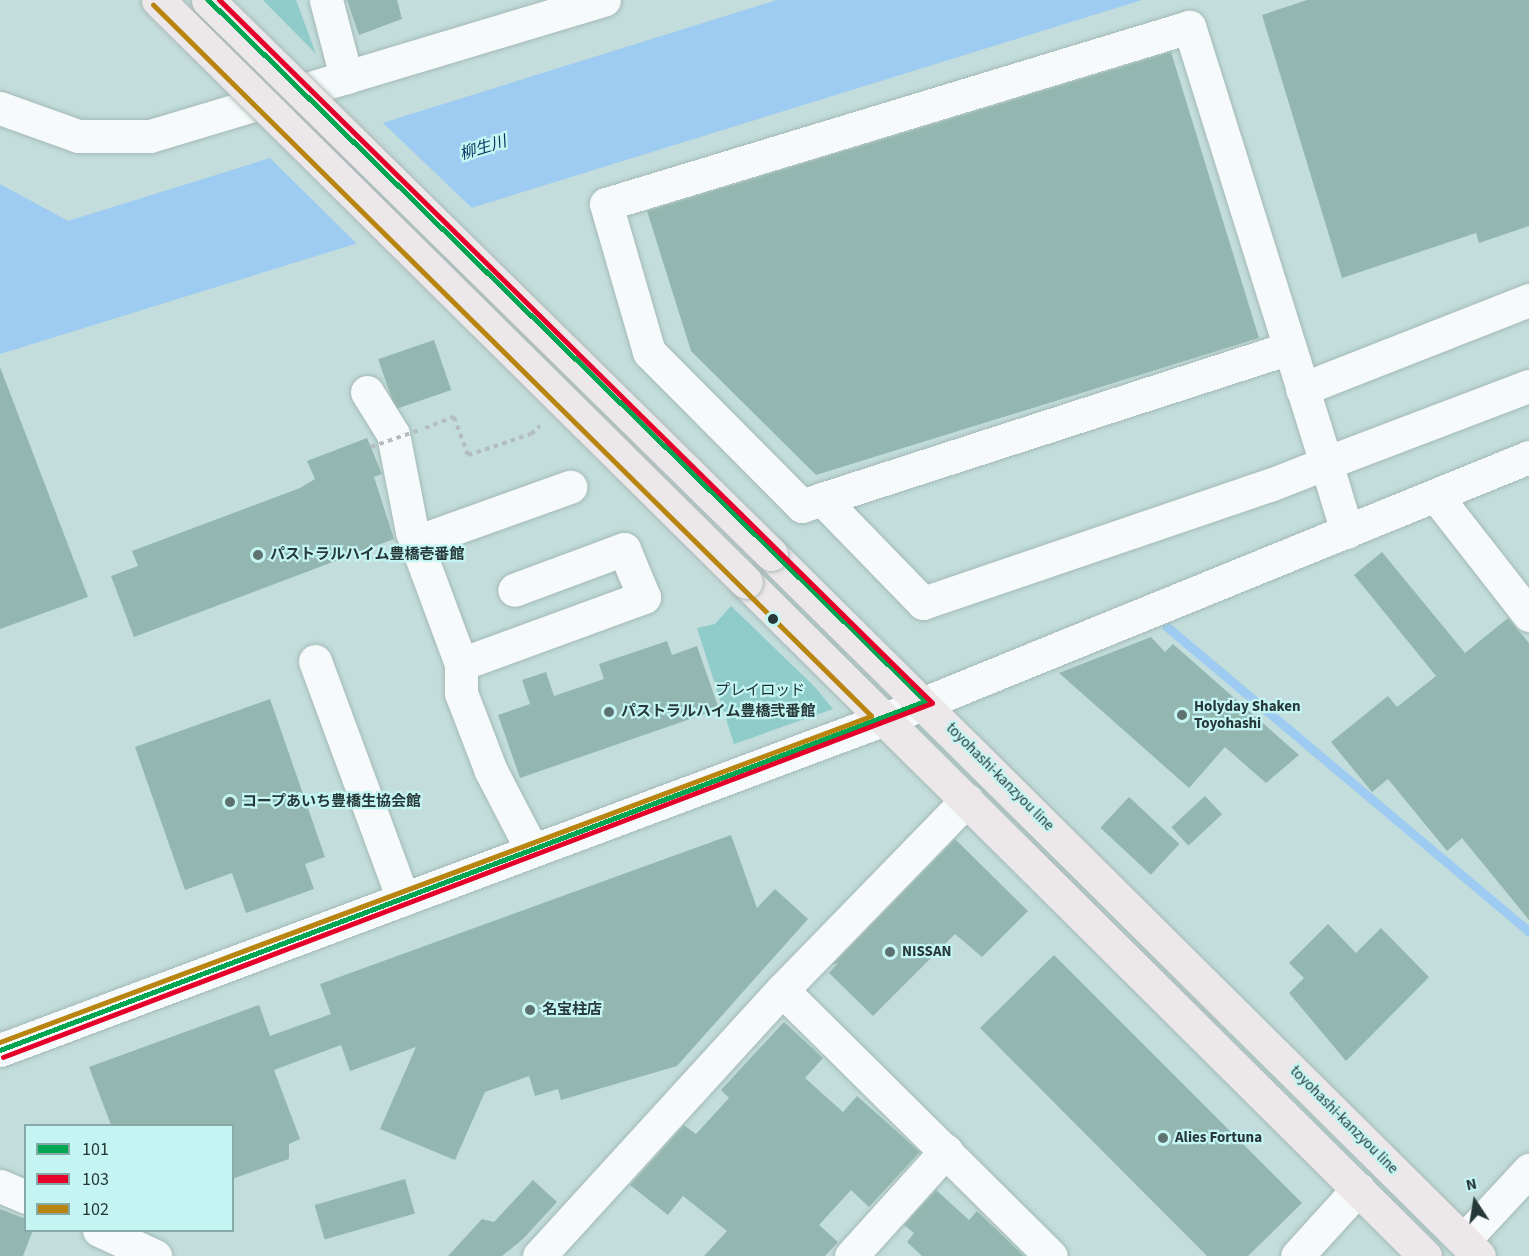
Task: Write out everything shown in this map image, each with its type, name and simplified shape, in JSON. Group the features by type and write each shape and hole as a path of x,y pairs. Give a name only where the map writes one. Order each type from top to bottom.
{"main road":[{"path":"158,0 1425,1256"},
{"name":"toyohashi-kanzyou line","path":"208,0 771,554 925,701 1472,1248"}],"street":[{"path":"326,0 346,77"},
{"path":"0,108 78,136 128,138 346,77 535,12 604,0"},
{"path":"1289,348 802,506 649,352 606,204 1189,27 1347,532"},
{"path":"1302,389 1529,300"},
{"path":"822,499 922,603 1326,463 1529,386"},
{"path":"367,392 393,434 416,542 461,664 465,704 491,771 532,850"},
{"path":"0,1050 885,719 1529,457"},
{"path":"416,542 570,487"},
{"path":"1436,496 1529,615"},
{"path":"461,664 644,597 624,549 514,590"},
{"path":"315,661 403,899"},
{"path":"539,1256 782,990 967,800"},
{"path":"782,990 1051,1256"},
{"path":"851,1256 946,1151"},
{"path":"1472,1248 1529,1170"},
{"path":"0,1186 24,1196"},
{"path":"1297,1256 1358,1189"},
{"path":"103,1232 155,1256"}],"path":[{"path":"371,447 454,417 468,455 531,434 540,426"}],"green space":[{"path":"263,0 296,0 316,54"},
{"name":"プレイロッド","path":"731,606 815,687 833,709 734,744 697,628 715,624"}],"water":[{"name":"柳生川","path":"777,0 1142,0 0,354 0,184 68,221"}],"pier":[{"path":"381,121 473,209 358,245 268,156"}],"building":[{"path":"347,0 397,0 402,19 359,35"},
{"path":"1307,0 1529,0 1529,226 1479,243 1476,233 1342,278 1262,15"},
{"path":"1171,52 1259,338 816,475 691,351 647,211"},
{"path":"434,340 451,390 395,409 378,359"},
{"path":"0,367 88,597 0,629"},
{"name":"パストラルハイム豊橋壱番館","path":"367,438 382,474 374,477 394,539 134,637 111,576 138,566 132,551 300,488 315,479 307,461"},
{"path":"1382,552 1465,653 1508,618 1529,643 1529,920 1462,838 1447,851 1388,779 1372,792 1331,742 1388,696 1397,707 1436,676 1354,575"},
{"name":"Holyday Shaken Toyohashi","path":"1151,637 1165,652 1173,644 1299,755 1266,783 1225,747 1189,788 1059,673"},
{"name":"パストラルハイム豊橋弐番館","path":"667,641 672,655 697,646 719,709 520,778 498,715 530,704 522,680 546,672 554,696 604,679 599,664"},
{"name":"コープあいち豊橋生協会館","path":"270,699 325,857 305,864 314,889 246,913 232,873 185,890 135,747"},
{"path":"1205,796 1222,814 1188,846 1171,827"},
{"path":"1129,797 1179,844 1151,875 1100,828"},
{"name":"名宝柱店","path":"731,835 757,908 775,889 808,919 677,1066 561,1100 558,1089 535,1096 529,1076 485,1092 455,1160 380,1129 416,1047 350,1071 341,1045 274,1070 300,1139 289,1144 289,1159 234,1178 234,1124 111,1124 89,1067 259,1005 270,1036 331,1014 320,984"},
{"path":"955,839 1028,911 982,957 955,934 873,1016 829,973 838,963 832,965"},
{"path":"1328,924 1356,953 1381,928 1429,977 1346,1061 1289,993 1304,978 1289,963"},
{"name":"Alies Fortuna","path":"1054,955 1302,1203 1248,1256 1207,1256 980,1028"},
{"path":"784,1022 823,1058 805,1078 843,1112 857,1096 920,1152 869,1207 851,1190 819,1225 838,1242 825,1256 704,1256 727,1231 683,1196 668,1215 630,1185 684,1125 696,1134 729,1098 721,1090"},
{"path":"405,1179 415,1214 325,1240 315,1205"},
{"path":"533,1180 557,1202 523,1239 502,1256 448,1256 482,1219 494,1222"},
{"path":"936,1190 969,1220 977,1211 1024,1256 922,1256 907,1242 914,1233 904,1225"},
{"path":"0,1209 24,1218 24,1232 32,1232 23,1256 0,1256"}],"waterway":[{"path":"1166,626 1529,932"}],"transit line":[{"name":"101","path":"0,1050 925,701 208,0"},
{"name":"103","path":"3,1057 932,703 219,0"},
{"name":"102","path":"0,1042 871,716 153,5"}],"place":[{"name":"パストラルハイム豊橋壱番館","path":"258,555"},
{"name":"パストラルハイム豊橋弐番館","path":"609,712"},
{"name":"Holyday Shaken Toyohashi","path":"1182,715"},
{"name":"コープあいち豊橋生協会館","path":"230,802"},
{"name":"NISSAN","path":"890,952"},
{"name":"名宝柱店","path":"530,1010"},
{"name":"Alies Fortuna","path":"1163,1138"}]}
